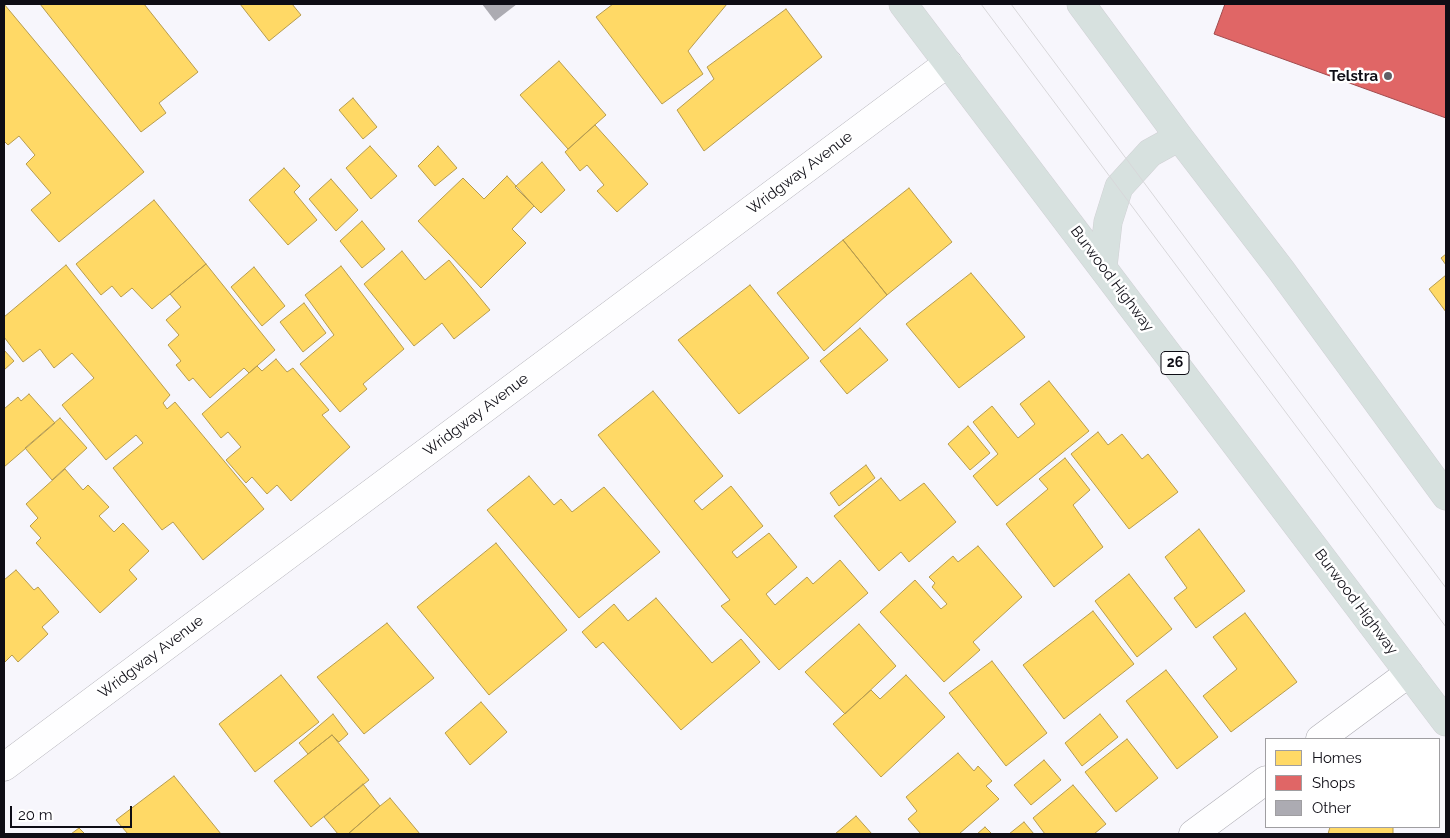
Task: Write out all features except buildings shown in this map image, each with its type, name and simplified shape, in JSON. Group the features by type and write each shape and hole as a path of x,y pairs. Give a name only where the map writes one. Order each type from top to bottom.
{"highway":[{"name":"Burwood Highway","path":"903,4 1446,722"},
{"path":"1081,4 1178,137 1281,270 1446,496"},
{"path":"1103,266 1108,222 1119,187 1150,153 1178,137"}],"street":[{"name":"Wridgway Avenue","path":"4,767 948,63"},
{"path":"1321,738 1409,673"},
{"path":"1193,834 1265,781"}],"tram line":[{"path":"981,4 1446,627"},
{"path":"1011,4 1446,588"}],"place":[{"name":"Telstra","path":"1388,76"}]}
